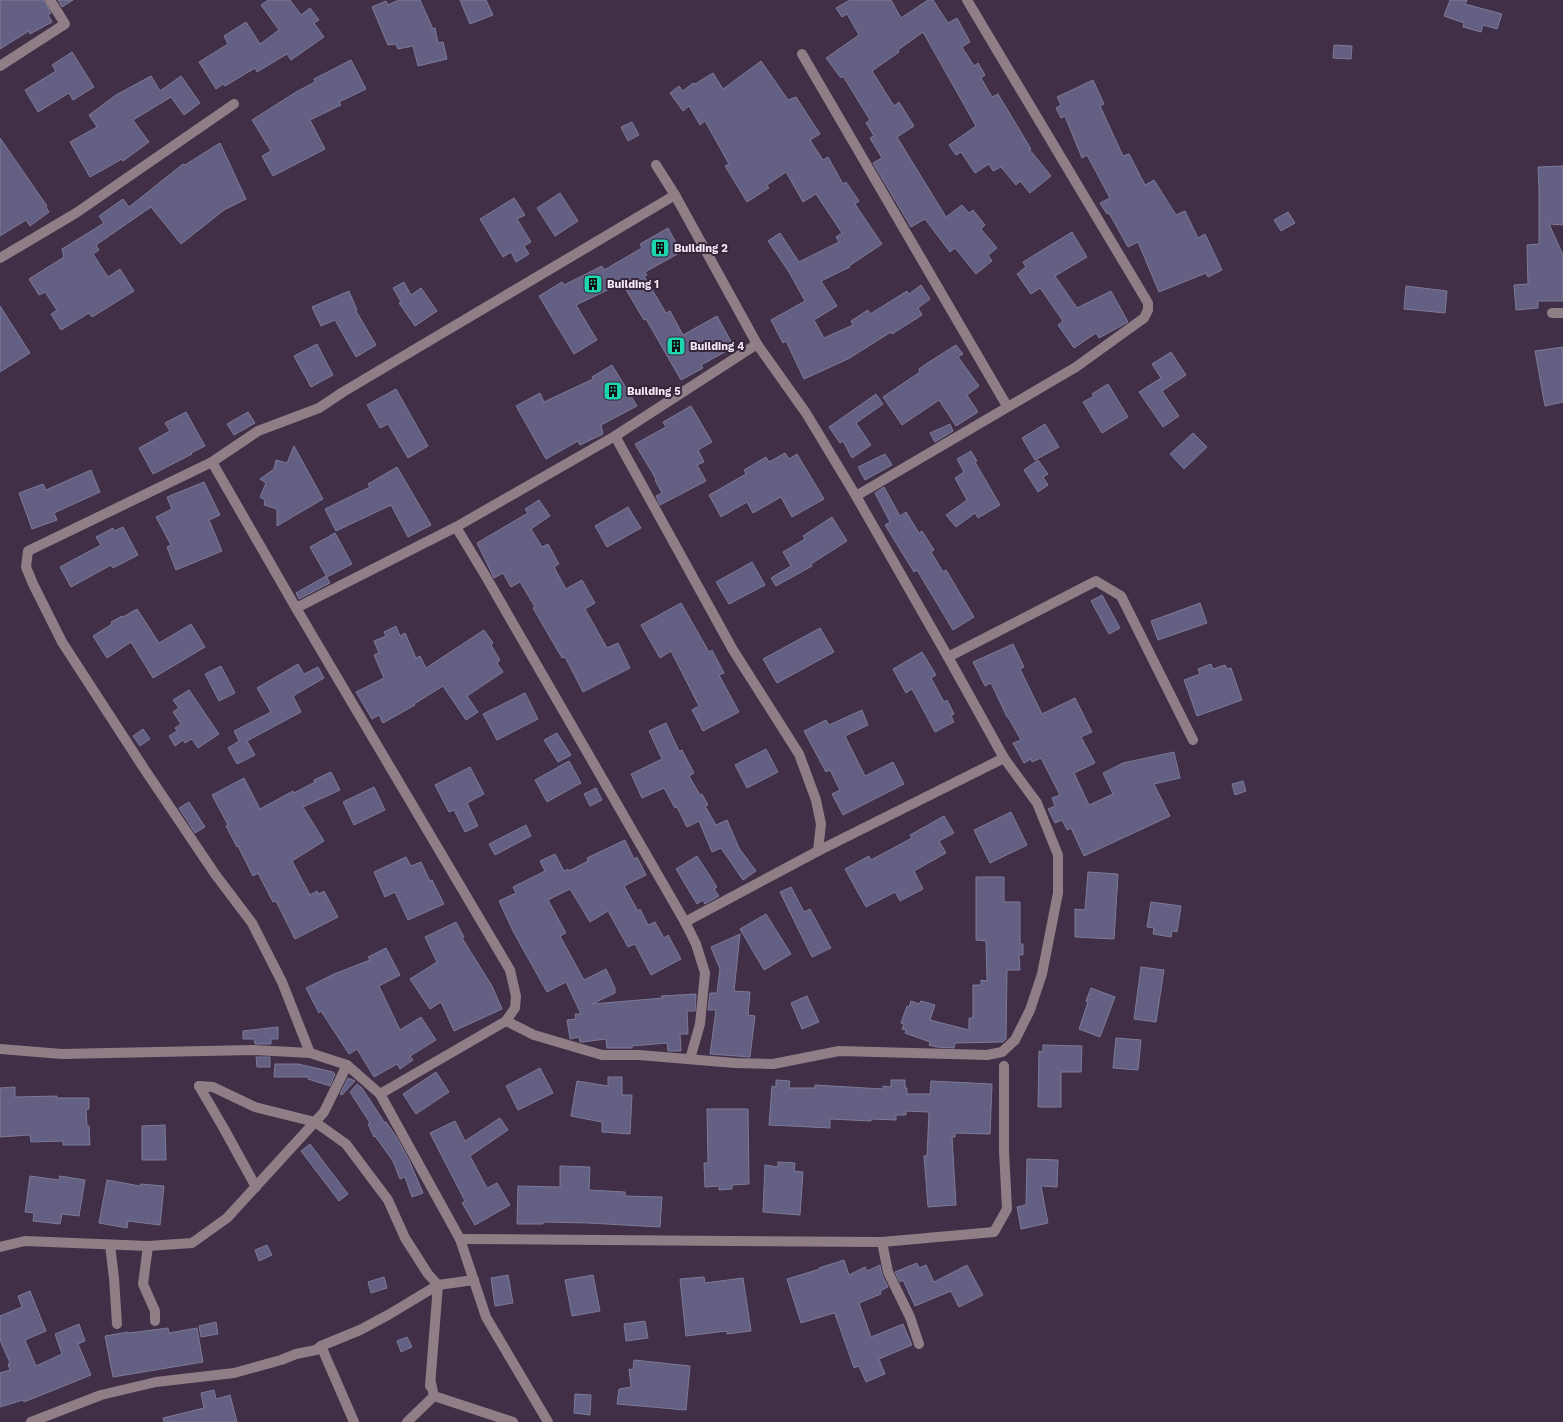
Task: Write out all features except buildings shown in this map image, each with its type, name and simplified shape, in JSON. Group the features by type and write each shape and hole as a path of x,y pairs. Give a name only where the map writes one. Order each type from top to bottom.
{"street":[{"path":"0,66 65,24 50,0"},
{"path":"856,496 1007,406 1076,367 1144,318 1148,310 1148,303 967,0"},
{"path":"802,54 1007,406"},
{"path":"0,258 76,213 234,104"},
{"path":"506,1021 534,1035 602,1055 639,1055 690,1058 736,1063 773,1064 839,1051 987,1055 1002,1052 1015,1040 1030,1010 1042,974 1058,893 1058,855 1036,803 1004,758 856,496 806,413 757,344 675,195 656,165"},
{"path":"310,1053 282,982 252,923 215,874 149,777 62,642 26,566 28,551 212,462 258,431 319,408 350,388 675,195"},
{"path":"1552,313 1563,313"},
{"path":"296,608 456,527 615,436 757,344"},
{"path":"615,436 733,650 799,754 816,800 821,824 818,851"},
{"path":"212,462 296,608 510,970 516,996 515,1008 506,1021 380,1094"},
{"path":"456,527 685,922 696,944 705,973 700,1024 690,1058"},
{"path":"948,657 1096,581 1121,596 1193,740"},
{"path":"685,922 818,851 1004,758"},
{"path":"0,1049 62,1054 252,1050 310,1053 347,1065 380,1094 460,1239 486,1317 548,1422"},
{"path":"0,1248 26,1241 148,1246 192,1243 227,1218 324,1112 347,1065"},
{"path":"460,1239 882,1242 994,1232 1007,1209 1004,1150 1004,1066"},
{"path":"256,1187 199,1086 213,1087 255,1107 315,1122 346,1144 388,1200 405,1238 428,1274 438,1285 430,1384 434,1396"},
{"path":"882,1242 888,1272 910,1317 919,1344"},
{"path":"110,1245 117,1324"},
{"path":"148,1246 144,1267 143,1284 155,1311 155,1321"},
{"path":"31,1422 102,1395 156,1382 234,1372 281,1360 296,1354 316,1350 320,1346 360,1330 438,1285 474,1280"},
{"path":"320,1346 354,1422"},
{"path":"407,1422 434,1396"},
{"path":"434,1396 513,1422"}],"place":[{"name":"Building 2","path":"660,248"},
{"name":"Building 1","path":"593,284"},
{"name":"Building 4","path":"676,346"},
{"name":"Building 5","path":"613,391"}]}
